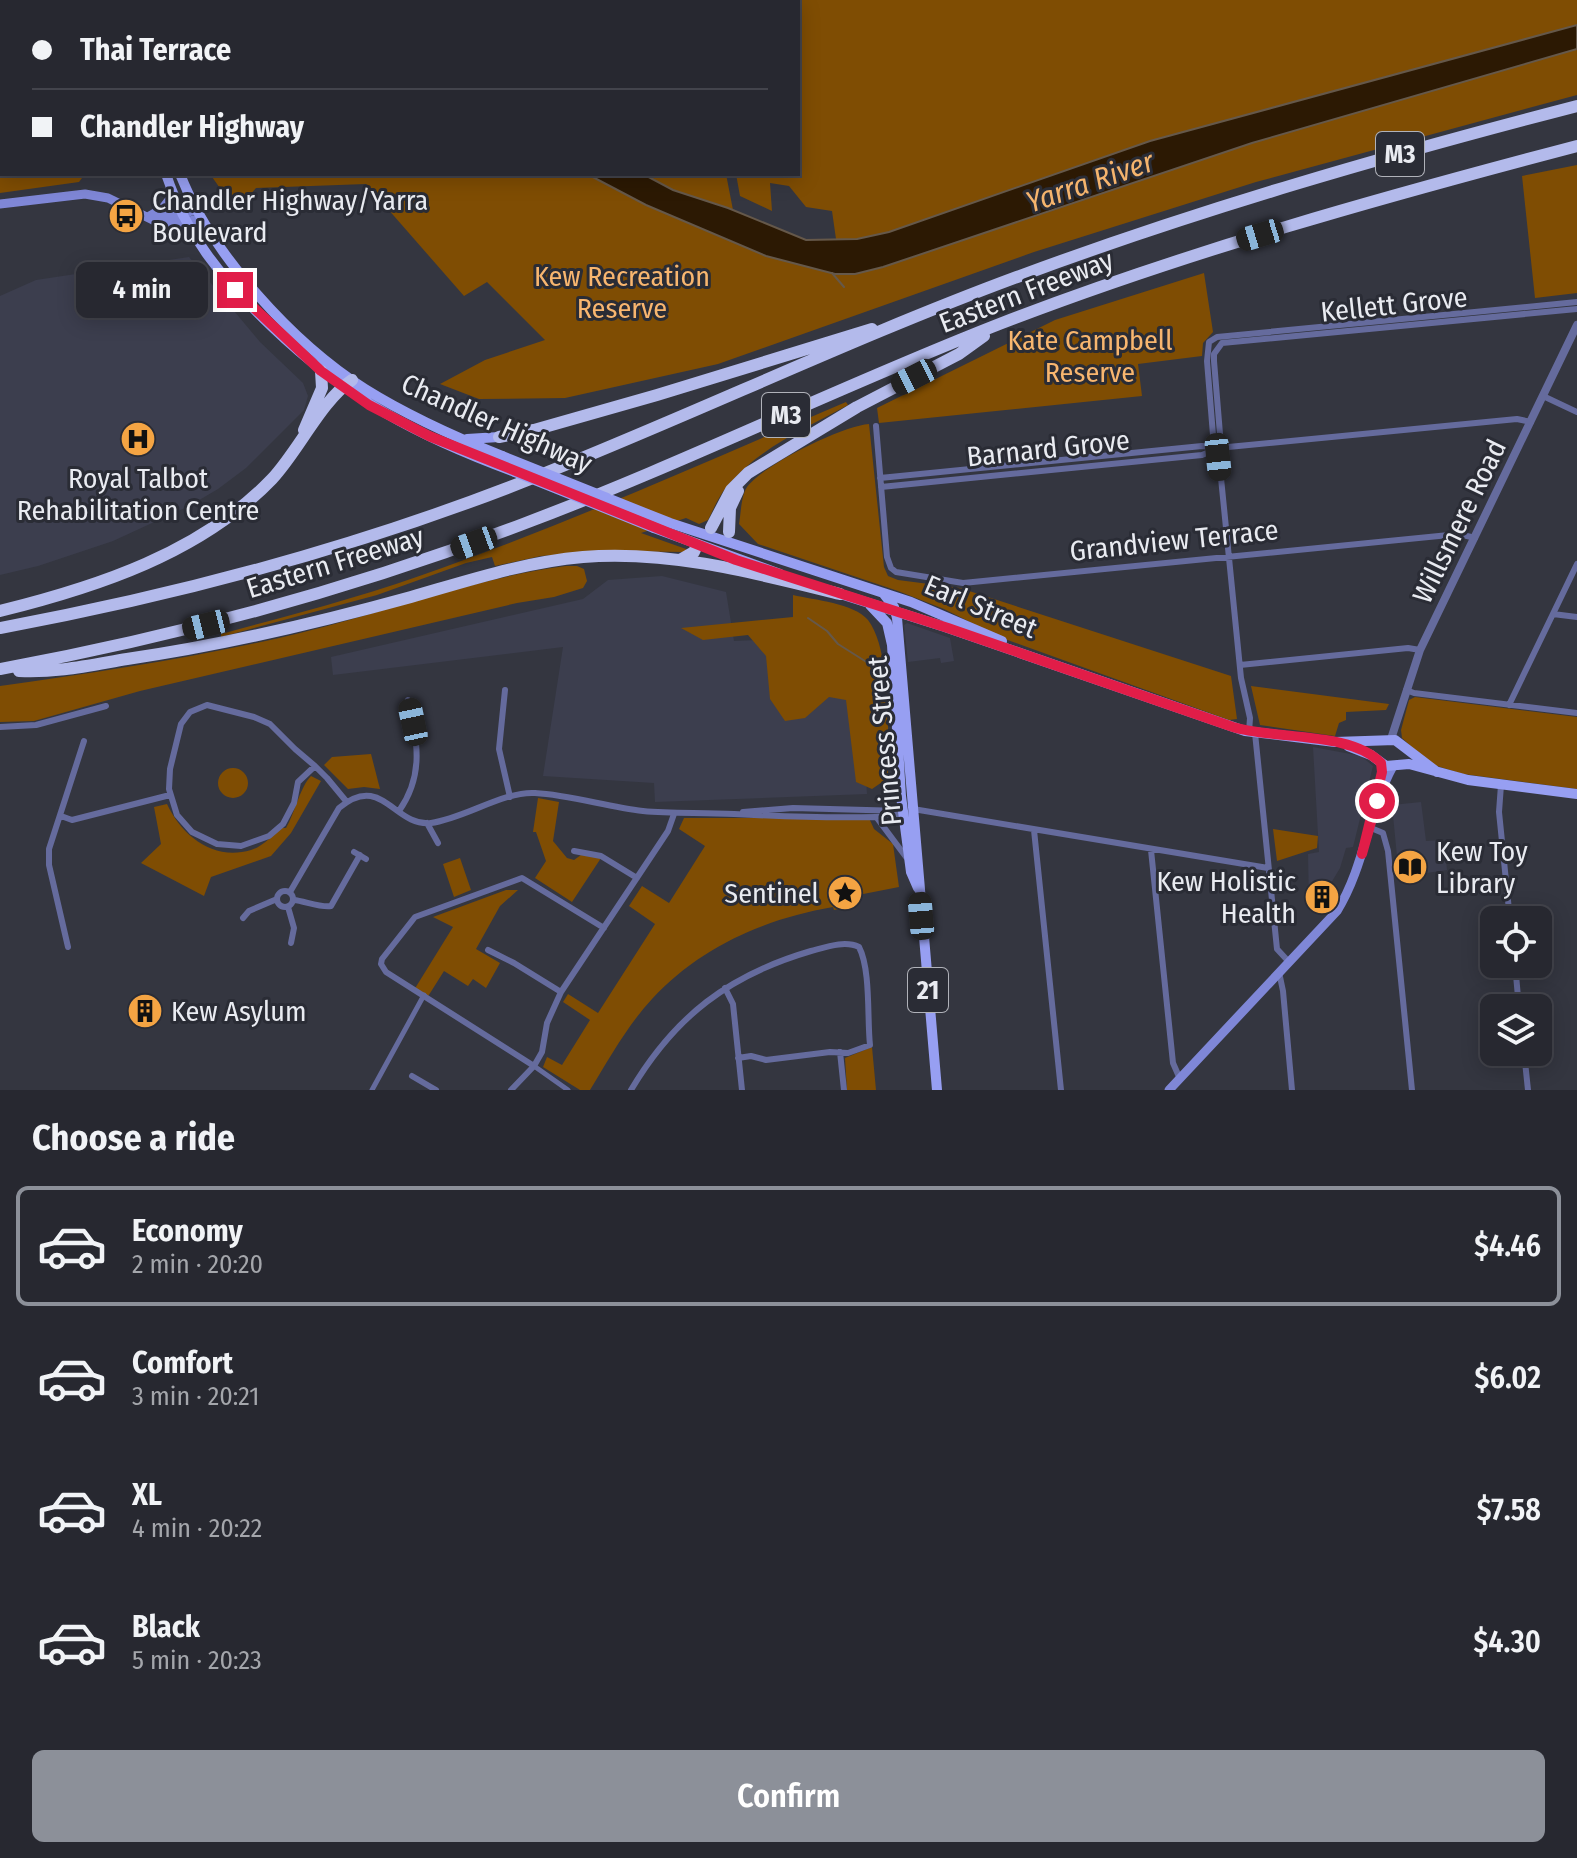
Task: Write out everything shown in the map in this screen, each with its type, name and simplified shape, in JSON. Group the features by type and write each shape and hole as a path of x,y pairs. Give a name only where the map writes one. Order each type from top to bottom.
{"highway":[{"name":"Eastern Freeway","path":"0,628 140,600 231,577 432,515 537,476 1015,278 1223,206 1577,106"},
{"name":"Eastern Freeway","path":"0,670 87,653 259,612 447,553 640,478 1002,323 1270,231 1577,146"},
{"path":"709,532 731,490 761,464 857,407 959,354 1002,323"},
{"path":"501,450 534,430 657,395 854,332 898,324"},
{"path":"297,448 322,388 321,371"},
{"path":"0,611 102,582 193,538 244,505 276,475 347,384"},
{"path":"731,538 730,508 747,478 761,464"},
{"path":"680,560 694,552 697,545"},
{"path":"0,670 43,672 275,633 478,578 580,557 680,560 753,572 840,594"}],"main road":[{"name":"Chandler Highway","path":"167,176 184,218 227,283 321,371 439,428 501,450 670,523 731,538 883,593"},
{"name":"Chandler Highway","path":"181,176 200,214 234,266 369,405 485,461 697,545 895,611"},
{"path":"0,204 85,194 108,198 165,225 200,214"},
{"path":"147,219 162,209 173,195"},
{"path":"465,439 501,450 515,472"},
{"path":"697,545 709,532"},
{"name":"Princess Street","path":"883,593 895,611 911,872 918,889"},
{"name":"Earl Street","path":"883,593 941,613 1058,666"},
{"name":"Princess Street","path":"865,602 883,618 892,645 901,796 908,813 920,874 918,889 937,1090"},
{"name":"Earl Street","path":"895,611 1252,732 1335,742 1387,740"},
{"path":"1362,854 1370,811 1380,782 1377,750 1387,740 1401,746 1437,772"},
{"name":"Earl Street","path":"1335,742 1360,750 1379,761"},
{"path":"1175,1086 1337,911 1352,882 1382,787 1402,755 1401,746"},
{"path":"1379,761 1409,764 1498,784 1577,794"}],"street":[{"name":"Kellett Grove","path":"1218,448 1213,435 1207,351 1209,342 1226,335 1577,302"},
{"name":"Kellett Grove","path":"1218,448 1220,434 1214,361 1222,343 1577,309"},
{"name":"Willsmere Road","path":"1387,740 1420,650 1577,325"},
{"path":"1543,396 1577,412"},
{"name":"Barnard Grove","path":"880,478 1202,446 1218,448 1517,419 1531,422"},
{"path":"876,426 881,487"},
{"path":"1218,448 1240,665 1252,732 1277,949 1289,962"},
{"name":"Barnard Grove","path":"881,487 1202,455 1218,448"},
{"name":"Grandview Terrace","path":"881,487 887,557 891,568 896,572 963,583 1459,534 1475,538"},
{"path":"1509,705 1577,564"},
{"path":"1553,614 1577,617"},
{"path":"1240,665 1398,649 1420,650"},
{"path":"505,690 499,749 510,797"},
{"path":"1406,690 1577,713"},
{"path":"399,811 411,795 417,763 418,745 408,700"},
{"path":"315,766 298,782 294,803 283,824 269,836 241,846 217,844 192,832 177,815 170,795 169,774 180,726 190,712 203,705 216,706 265,722 315,766 346,801"},
{"path":"0,727 36,725 106,706"},
{"path":"68,947 49,865 49,849 84,741"},
{"path":"1498,784 1494,793 1499,812 1509,906"},
{"path":"290,892 332,817 346,801 370,796 381,798 408,818 427,823 510,797 534,793 622,809 674,814 876,817 908,813"},
{"path":"61,816 72,820 170,795"},
{"path":"871,810 892,804 901,796"},
{"path":"732,814 793,808 934,814 1268,868"},
{"path":"511,1090 534,1066 542,1052 547,1023 561,992 668,831 674,814"},
{"path":"876,817 904,854 911,872"},
{"path":"427,823 438,843"},
{"path":"1371,828 1383,833 1388,851 1412,1090"},
{"path":"1034,830 1061,1090"},
{"path":"1151,850 1175,1086"},
{"path":"574,851 601,856 637,878"},
{"path":"294,900 331,906 360,855"},
{"path":"568,1090 386,972 381,964 415,917 522,878 604,928"},
{"path":"243,918 249,911 277,899 282,891 290,892"},
{"path":"290,892 294,900"},
{"path":"277,899 281,906 288,907"},
{"path":"288,907 294,900"},
{"path":"288,907 294,928 291,943"},
{"path":"631,1090 679,1025 725,988 764,967 803,954 844,944 859,947 870,1017 870,1045 852,1052 766,1060 751,1056 738,1058"},
{"path":"488,950 561,992"},
{"path":"1279,972 1292,1090"},
{"path":"1270,982 1283,1002"},
{"path":"725,988 733,1004 742,1090"},
{"path":"372,1090 424,995"},
{"path":"840,1052 844,1090"},
{"path":"1525,1066 1528,1090"},
{"path":"412,1076 436,1090"}],"shaded area":[{"name":"Royal Talbot Rehabilitation Centre","path":"189,257 260,342 303,383 308,396 304,410 246,468 189,506 113,541 0,575 0,296 36,280"},
{"path":"662,576 726,592 734,641 856,636 867,794 655,802 654,783 543,776 563,647 333,675 331,657 583,599 608,580"},
{"path":"907,623 950,638 954,661 941,663 940,658 908,662 904,625"},
{"path":"1313,747 1361,756 1373,766 1353,847 1346,848 1331,883 1334,895 1330,902 1309,903 1308,854 1319,852"},
{"path":"1421,802 1426,841 1444,840 1447,870 1399,877 1392,805"}],"green space":[{"path":"800,0 1577,0 1577,25 1150,141 889,232 857,239 836,239 832,211 806,207 789,186 770,183 772,211 740,196 736,176 800,176"},
{"name":"Kew Recreation Reserve","path":"1577,49 1577,95 1256,182 1034,252 718,364 565,398 479,399 440,384 485,360 545,340 487,282 464,296 366,184 256,188 236,211 211,176 591,176 646,205 766,256 855,274 1252,143"},
{"path":"1577,165 1577,293 1535,298 1522,176"},
{"path":"0,176 84,176 79,182 0,193"},
{"path":"647,176 726,176 733,210 673,190"},
{"name":"Kate Campbell Reserve","path":"1204,273 1213,332 1203,343 1202,356 1138,364 1142,396 879,423 877,408 1055,320"},
{"path":"846,402 848,405 786,439 742,470 723,491 708,520 699,524 686,518 641,533 686,549 686,552 598,551 541,556 495,566 492,557 466,563 377,595 221,637 221,634 415,578 493,549"},
{"path":"869,424 884,567 888,576 960,588 1231,676 1237,719 1229,720 1002,638 944,609 898,591 758,544 739,524 747,487 769,468 804,448"},
{"path":"566,566 584,569 587,581 583,588 140,691 34,721 0,722 0,686 263,642 499,578"},
{"path":"793,595 833,603 862,614 876,634 887,696 888,778 872,789 856,782 846,700 829,697 805,718 785,721 770,699 766,656 748,635 703,640 681,628 793,617"},
{"path":"1251,686 1389,704 1386,710 1346,712 1346,720 1339,723 1335,736 1260,725"},
{"path":"1415,697 1577,717 1577,789 1463,774 1437,766 1402,738 1401,730 1409,700"},
{"path":"371,754 380,789 348,789 324,765 332,757"},
{"path":"233,768 239,769 247,777 247,789 239,797 233,798 227,797 219,789 218,783 219,777 227,769"},
{"path":"311,776 321,781 291,833 271,856 211,877 204,896 141,863 161,844 154,807 167,804 190,836 212,849 224,852 251,850 286,828"},
{"path":"538,798 559,802 553,841 567,858 574,860 581,855 601,858 572,902 535,878 546,861 536,832 533,832"},
{"path":"684,818 869,818 874,829 893,844 899,887 848,897 849,907 834,910 833,907 782,919 712,950 691,964 652,999 626,1031 590,1090 580,1090 543,1067 547,1057 562,1065 590,1020 563,1002 568,994 598,1013 655,924 629,906 642,886 669,903 705,846 679,829"},
{"path":"1273,829 1318,836 1317,848 1277,861"},
{"path":"460,858 471,890 454,897 443,864"},
{"path":"506,890 518,890 500,906 476,949 500,963 486,988 473,979 468,986 444,971 427,998 414,990 453,927 433,917"},
{"path":"872,1047 876,1090 847,1090 845,1058"}],"water":[{"name":"Yarra River","path":"1577,25 1577,49 1252,143 855,274 835,274 766,256 646,205 591,176 647,176 673,190 728,208 806,240 857,239 889,232 1150,141"}],"waterway":[{"path":"832,273 844,287"},
{"path":"808,618 827,631 838,644 876,668"}],"place":[{"name":"Chandler Highway/Yarra Boulevard","path":"126,216"},
{"name":"Royal Talbot Rehabilitation Centre","path":"138,439"},
{"name":"Kew Toy Library","path":"1410,867"},
{"name":"Sentinel","path":"845,893"},
{"name":"Kew Holistic Health","path":"1322,897"},
{"name":"Kew Asylum","path":"145,1011"}],"route":[{"path":"235,290 308,362 342,387 397,421 485,461 736,560 948,628 1233,727 1255,733 1335,742 1371,755 1381,763 1382,772 1366,827 1362,854 1377,801"}]}
